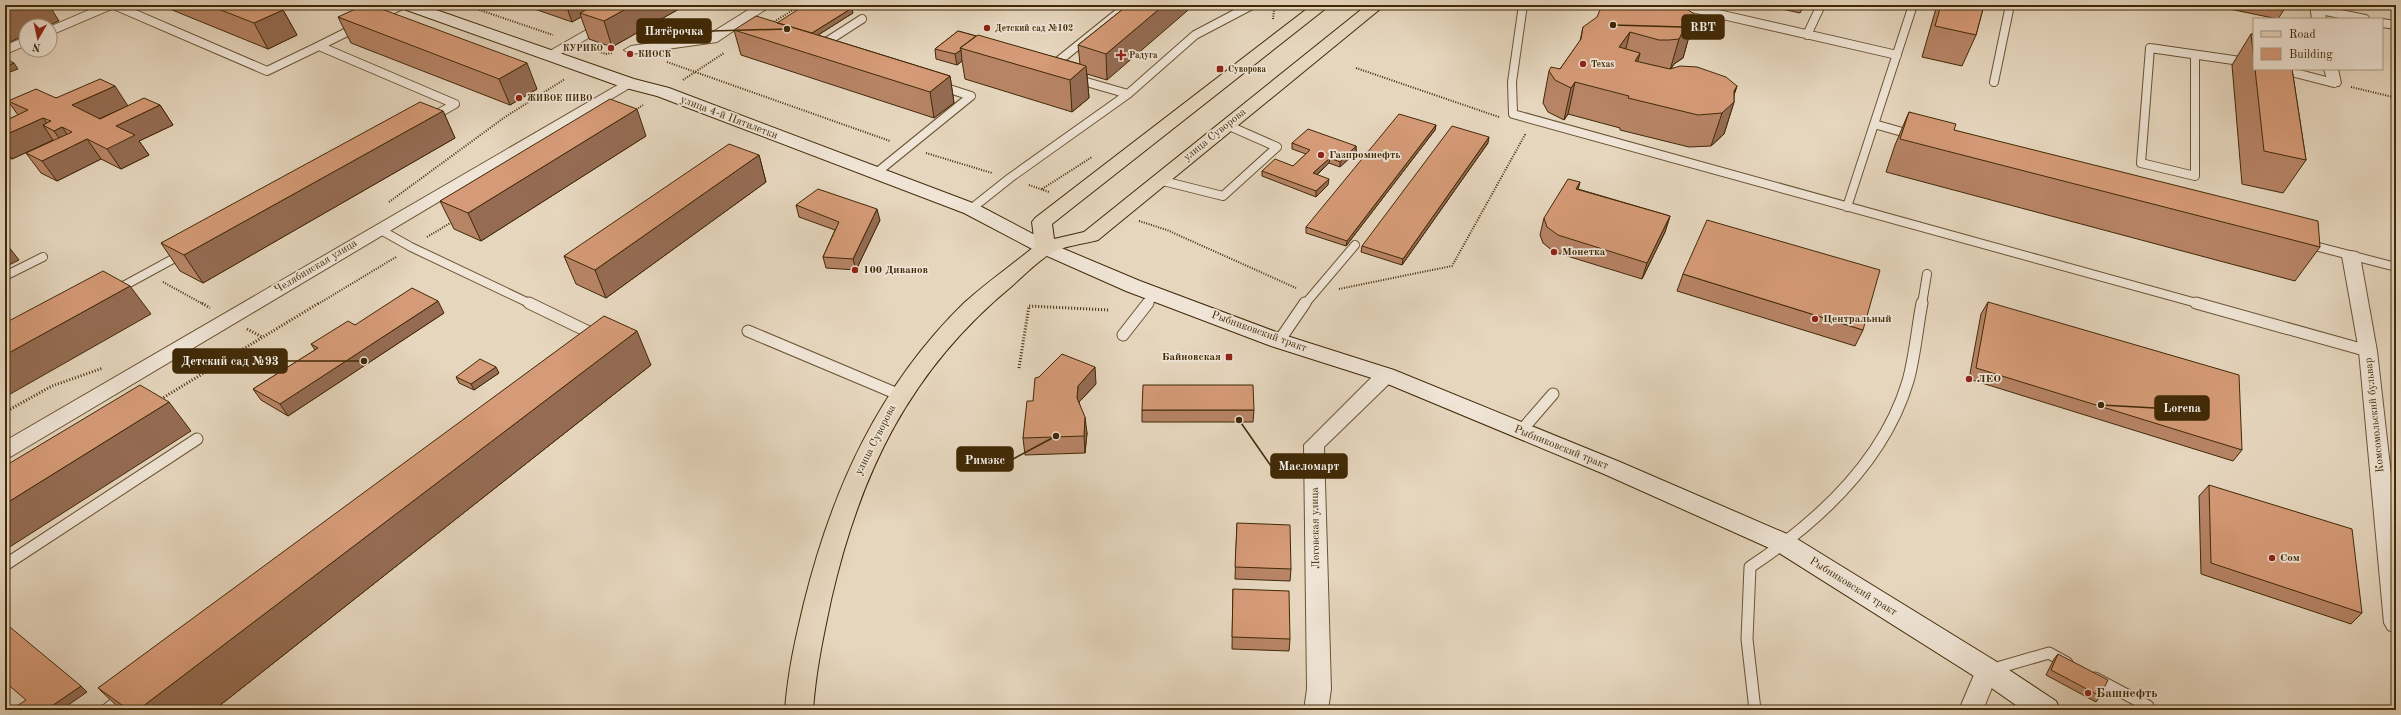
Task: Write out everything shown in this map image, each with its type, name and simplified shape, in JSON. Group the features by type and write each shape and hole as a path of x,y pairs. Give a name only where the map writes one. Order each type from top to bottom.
{"main road":[{"path":"1045,248 1042,222 1322,5"},
{"name":"улица Суворова","path":"800,710 802,669 830,550 861,466 900,395 933,352 972,308 1045,248 1091,236 1377,5"}],"street":[{"name":"улица 4-й Пятилетки","path":"406,5 628,83 663,92 875,174 971,209 1045,248"},
{"path":"631,50 712,38 765,5"},
{"name":"Челябинская улица","path":"5,451 628,83"},
{"name":"Рыбниковский тракт","path":"1045,248 1155,294 1279,341 1386,375 1785,544 1987,670 2046,710"},
{"name":"Комсомольский бульвар","path":"2351,256 2368,351 2396,623"},
{"name":"Логовская улица","path":"1316,710 1319,689 1314,445 1386,375"},
{"path":"1971,710 1987,670"}],"lane":[{"path":"58,28 111,5"},
{"path":"114,5 267,71 402,5"},
{"path":"1054,73 1046,71 1128,5"},
{"path":"971,209 1010,178 1128,94 1195,35 1252,5"},
{"path":"1523,5 1512,82 1513,114 2368,351"},
{"path":"1679,5 1897,55"},
{"path":"1807,35 1821,5"},
{"path":"1846,207 1913,5"},
{"path":"1994,82 2010,5"},
{"path":"2317,11 2359,18"},
{"path":"827,49 819,47 862,19"},
{"path":"2383,22 2396,26"},
{"path":"549,56 607,23"},
{"path":"5,50 18,44"},
{"path":"319,46 455,104 423,122"},
{"path":"2195,56 2195,176 2141,162 2150,48 2195,56 2222,56 2253,63"},
{"path":"2287,70 2332,76"},
{"path":"1068,77 1128,94"},
{"path":"875,174 971,96 933,84"},
{"path":"1874,124 1919,136"},
{"path":"1159,180 1223,196 1277,148 1227,125"},
{"path":"379,229 411,247 595,335 583,344"},
{"path":"2297,242 2396,267"},
{"path":"1279,341 1311,295 1355,245"},
{"path":"106,296 195,247"},
{"path":"5,276 42,257"},
{"path":"1755,710 1747,639 1750,567 1785,544 1850,485 1890,426 1908,381 1927,274"},
{"path":"1123,335 1155,294"},
{"path":"748,331 900,395"},
{"path":"1521,432 1553,394"},
{"path":"5,565 197,439"},
{"path":"1987,670 2049,653 2148,706 2150,710"},
{"path":"106,710 131,691"}],"path":[{"path":"1356,68 1503,121"},
{"path":"2332,76 2393,97 2396,110"},
{"path":"387,203 505,117 566,79"},
{"path":"1498,118 1513,114"},
{"path":"1311,295 1452,266 1526,134 1520,130"},
{"path":"147,273 214,310 207,314"},
{"path":"1018,368 1029,306 1109,310"},
{"path":"229,319 263,337"},
{"path":"5,412 52,386 110,366"}],"building":[{"path":"5,5 20,5 5,11"},
{"path":"208,5 272,5 283,10 254,23"},
{"path":"364,5 371,5 527,63 499,79 338,17"},
{"path":"596,5 633,5 604,21 580,13"},
{"path":"805,5 843,5 852,8 812,33 777,23"},
{"path":"1128,5 1164,5 1106,54 1078,45"},
{"path":"1602,5 1681,5 1694,14 1692,26 1682,33 1679,39 1659,40 1630,32 1619,47 1640,53 1635,61 1670,69 1680,66 1697,67 1726,77 1737,86 1734,91 1734,102 1722,113 1698,115 1628,98 1629,96 1575,82 1571,88 1555,80 1549,71 1551,67 1560,69 1581,39 1583,27 1597,17"},
{"path":"1941,5 1984,5 1976,35 1935,26"},
{"path":"756,16 950,76 930,92 734,30"},
{"path":"958,31 976,36 960,48 961,50 955,54 935,49"},
{"path":"2251,34 2253,34 2253,52"},
{"path":"978,35 1086,66 1070,80 960,48"},
{"path":"6,59 14,63 5,67"},
{"path":"2255,70 2292,70 2306,160 2264,151"},
{"path":"100,79 115,86 72,105 100,119 144,98 160,105 116,126 135,135 107,149 87,139 42,161 26,153 72,132 62,127 54,131 43,125 51,121 43,118 5,135 5,121 28,110 8,101 36,89 56,98"},
{"path":"610,99 637,109 468,213 440,201"},
{"path":"420,102 443,111 184,255 161,243"},
{"path":"1909,112 1956,124 1954,130 2318,221 2320,247 1900,139"},
{"path":"1399,114 1436,125 1347,241 1306,227"},
{"path":"1452,126 1489,137 1403,259 1362,246"},
{"path":"1308,129 1356,146 1340,162 1330,158 1313,173 1329,179 1316,191 1262,171 1275,159 1293,166 1310,150 1292,143"},
{"path":"729,144 759,155 595,270 564,256"},
{"path":"1568,179 1580,182 1576,189 1670,216 1647,263 1558,235 1547,227 1544,218"},
{"path":"818,189 877,209 853,259 823,257 839,222 796,205"},
{"name":"Центральный","path":"1707,220 1880,270 1863,330 1683,274"},
{"path":"103,271 130,286 5,355 5,323"},
{"path":"412,288 438,301 280,404 253,389 318,348 311,344 348,321 355,325"},
{"path":"1988,302 2239,375 2242,450 1976,368"},
{"path":"604,316 637,331 138,710 129,710 98,688"},
{"path":"1062,354 1095,367 1078,386 1077,398 1085,417 1084,436 1023,438 1027,401 1033,401 1035,378 1039,377"},
{"path":"480,359 496,367 471,384 456,377"},
{"path":"140,385 169,402 5,504 5,466"},
{"path":"1143,385 1253,385 1254,410 1142,410"},
{"name":"Сом","path":"2209,485 2352,529 2362,613 2211,563"},
{"path":"1237,523 1290,525 1291,569 1235,567"},
{"path":"1233,589 1289,591 1290,639 1232,637"},
{"path":"5,623 81,686 46,710 11,710 26,700 5,682"},
{"path":"2058,654 2108,680 2100,696 2051,670"}],"place":[{"name":"RBT","path":"1613,25"},
{"name":"Детский сад №102","path":"987,28"},
{"name":"Пятёрочка","path":"787,29"},
{"name":"КУРИКО","path":"611,48"},
{"name":"КИОСК","path":"630,54"},
{"name":"Радуга","path":"1121,55"},
{"name":"Texas","path":"1583,64"},
{"name":"Суворова","path":"1220,69"},
{"name":"ЖИВОЕ ПИВО","path":"519,98"},
{"name":"Газпромнефть","path":"1321,155"},
{"name":"Монетка","path":"1554,252"},
{"name":"100 Диванов","path":"855,270"},
{"name":"Центральный","path":"1815,319"},
{"name":"Байновская","path":"1229,357"},
{"name":"Детский сад №93","path":"364,361"},
{"name":"ЛЕО","path":"1969,379"},
{"name":"Lorena","path":"2101,405"},
{"name":"Масломарт","path":"1239,420"},
{"name":"Римэкс","path":"1056,436"},
{"name":"Сом","path":"2272,558"},
{"name":"Башнефть","path":"2088,693"}]}
